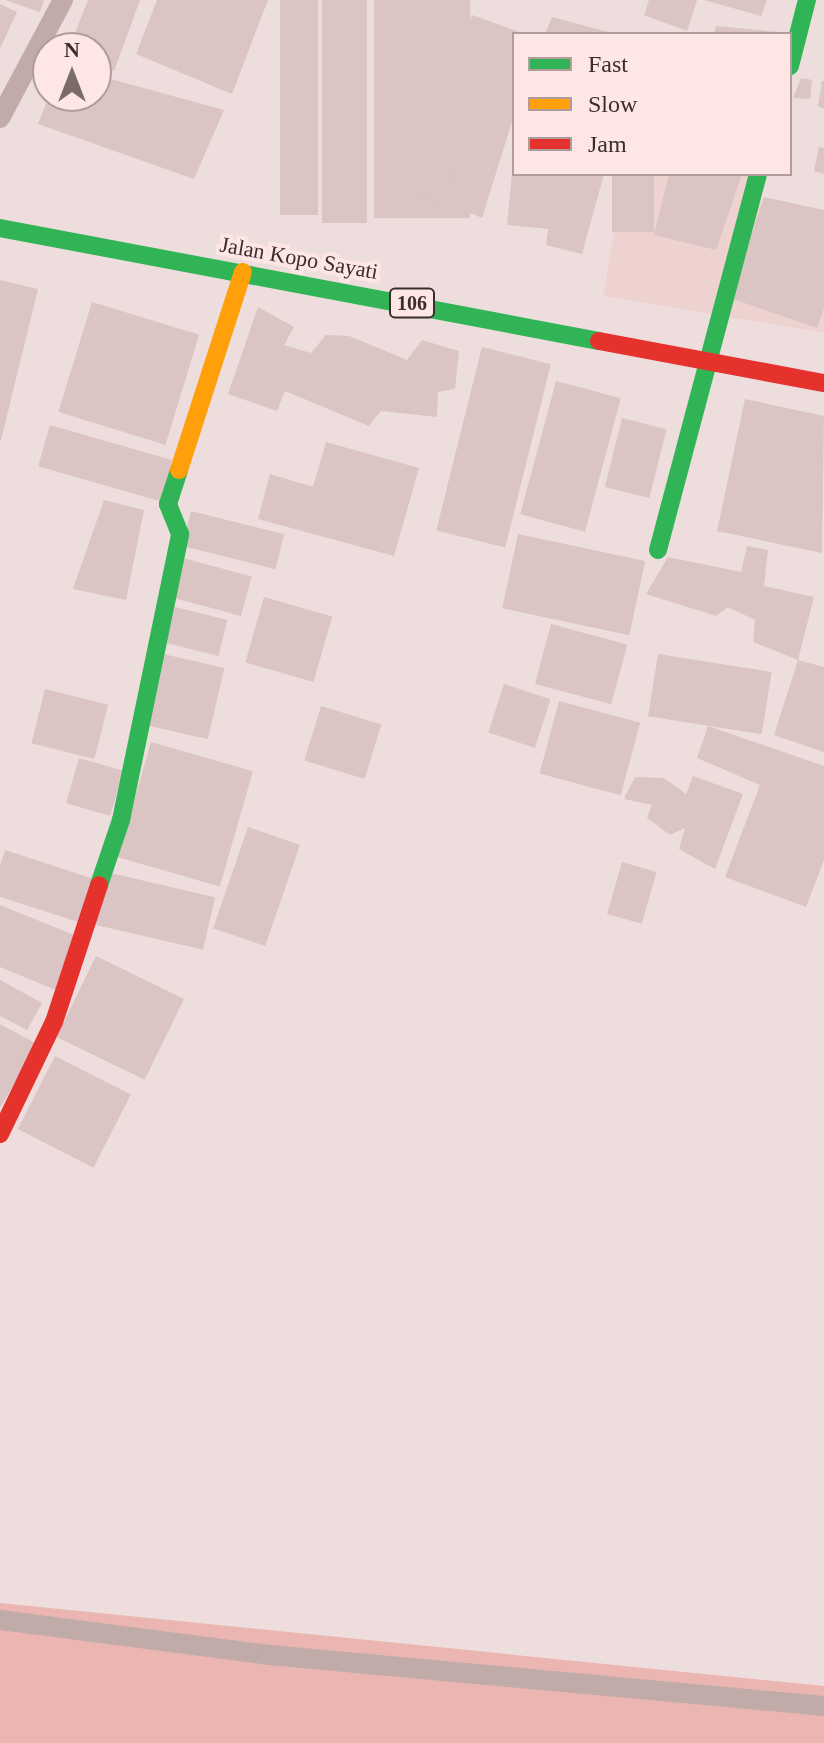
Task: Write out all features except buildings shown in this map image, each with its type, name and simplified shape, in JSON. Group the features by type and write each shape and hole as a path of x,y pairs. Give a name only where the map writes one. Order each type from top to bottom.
{"street":[{"path":"792,58 807,0"},
{"path":"658,550 757,176"},
{"name":"Jalan Kopo Sayati","path":"0,228 708,357 824,383"},
{"path":"0,1134 54,1022 121,820 180,534 168,504 243,272"}],"lane":[{"path":"0,118 63,0"},
{"path":"0,1620 270,1655 824,1706"}],"shaded area":[{"path":"625,176 763,176 760,216 824,228 824,333 603,296"},
{"path":"0,1603 824,1686 824,1743 0,1743"}],"traffic: fast":[{"path":"792,58 807,0"},
{"path":"658,550 757,176"},
{"path":"0,228 599,341"},
{"path":"99,885 121,820 180,534 168,504 179,470"}],"traffic: slow":[{"path":"179,470 243,272"}],"traffic: jam":[{"path":"599,341 824,383"},
{"path":"0,1134 54,1022 99,885"}]}
